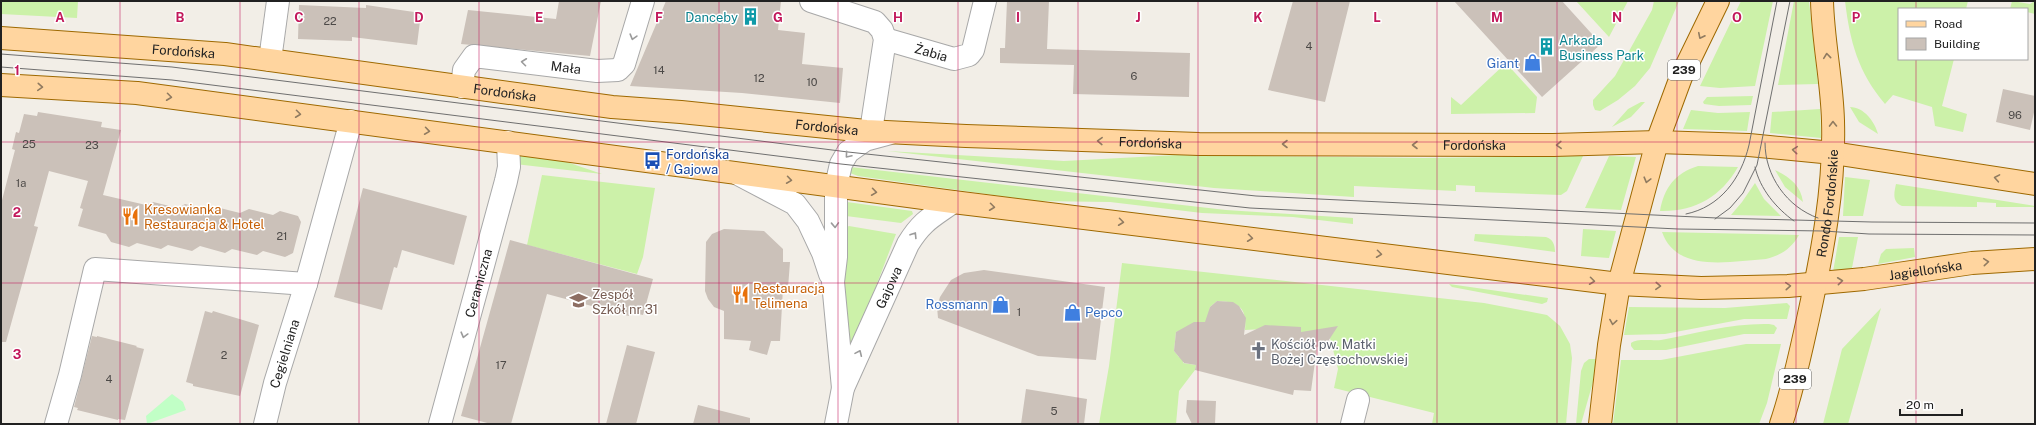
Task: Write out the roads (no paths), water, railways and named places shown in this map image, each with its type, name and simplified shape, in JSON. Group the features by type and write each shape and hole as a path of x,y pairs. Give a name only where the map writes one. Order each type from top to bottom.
{"main road":[{"name":"239","path":"1600,424 1609,345 1619,284 1657,142 1681,76 1718,1"},
{"name":"239","path":"1822,1 1831,94 1833,153"},
{"name":"Fordońska","path":"1,38 225,54 612,107 681,112 894,133 1199,144 1553,145 1657,142"},
{"path":"1,85 137,93 351,120 953,202 1619,284 1709,288 1755,288 1816,284"},
{"name":"Rondo Fordońskie","path":"1657,142 1749,146 1833,153 1830,189 1816,284"},
{"path":"1833,153 2035,184"},
{"name":"Jagiellońska","path":"1816,284 1957,265 2035,259"},
{"name":"239","path":"1781,424 1793,388 1816,284"}],"street":[{"path":"270,60 278,1"},
{"name":"Mała","path":"462,87 464,70 474,56 597,71 618,70 624,64 643,1"},
{"path":"811,1 875,22 882,30 885,39 871,131"},
{"name":"Żabia","path":"885,39 954,59 969,55 973,50 985,1"},
{"name":"Cegielniana","path":"265,424 275,383 306,284 351,120"},
{"name":"Gajowa","path":"843,388 833,282 836,257 836,186 841,164 848,152 865,140 894,133"},
{"name":"Ceramiczna","path":"440,424 509,167 508,142"},
{"name":"Gajowa","path":"721,170 739,174 795,204 805,216 820,246 833,282"},
{"name":"Gajowa","path":"836,424 843,388 908,244 917,229 929,217 953,202"},
{"path":"56,424 70,375 95,269 306,284"},
{"path":"1352,424 1358,400"}],"tram line":[{"path":"1686,214 1709,205 1719,198 1735,180 1741,169 1749,145 1777,1"},
{"path":"1715,219 1730,208 1743,193 1757,165 1790,1"},
{"path":"1,54 172,67 848,152 1256,196 1717,218 1872,222 2035,223"},
{"path":"1,67 172,80 841,164 1250,208 1678,229 1824,231 1869,234 2035,235"},
{"path":"1765,143 1769,167 1780,189 1797,206 1818,218"},
{"path":"1755,167 1761,183 1775,204 1794,221"}],"place":[{"name":"Danceby","path":"751,17"},
{"name":"Arkada Business Park","path":"1546,47"},
{"name":"Giant","path":"1532,63"},
{"name":"Fordońska / Gajowa","path":"653,161"},
{"name":"Kresowianka Restauracja & Hotel","path":"131,216"},
{"name":"Restauracja Telimena","path":"740,295"},
{"name":"Zespół Szkół nr 31","path":"579,301"},
{"name":"Rossmann","path":"1001,304"},
{"name":"Pepco","path":"1072,312"},
{"name":"Kościół pw. Matki Bożej Częstochowskiej","path":"1258,351"}]}
